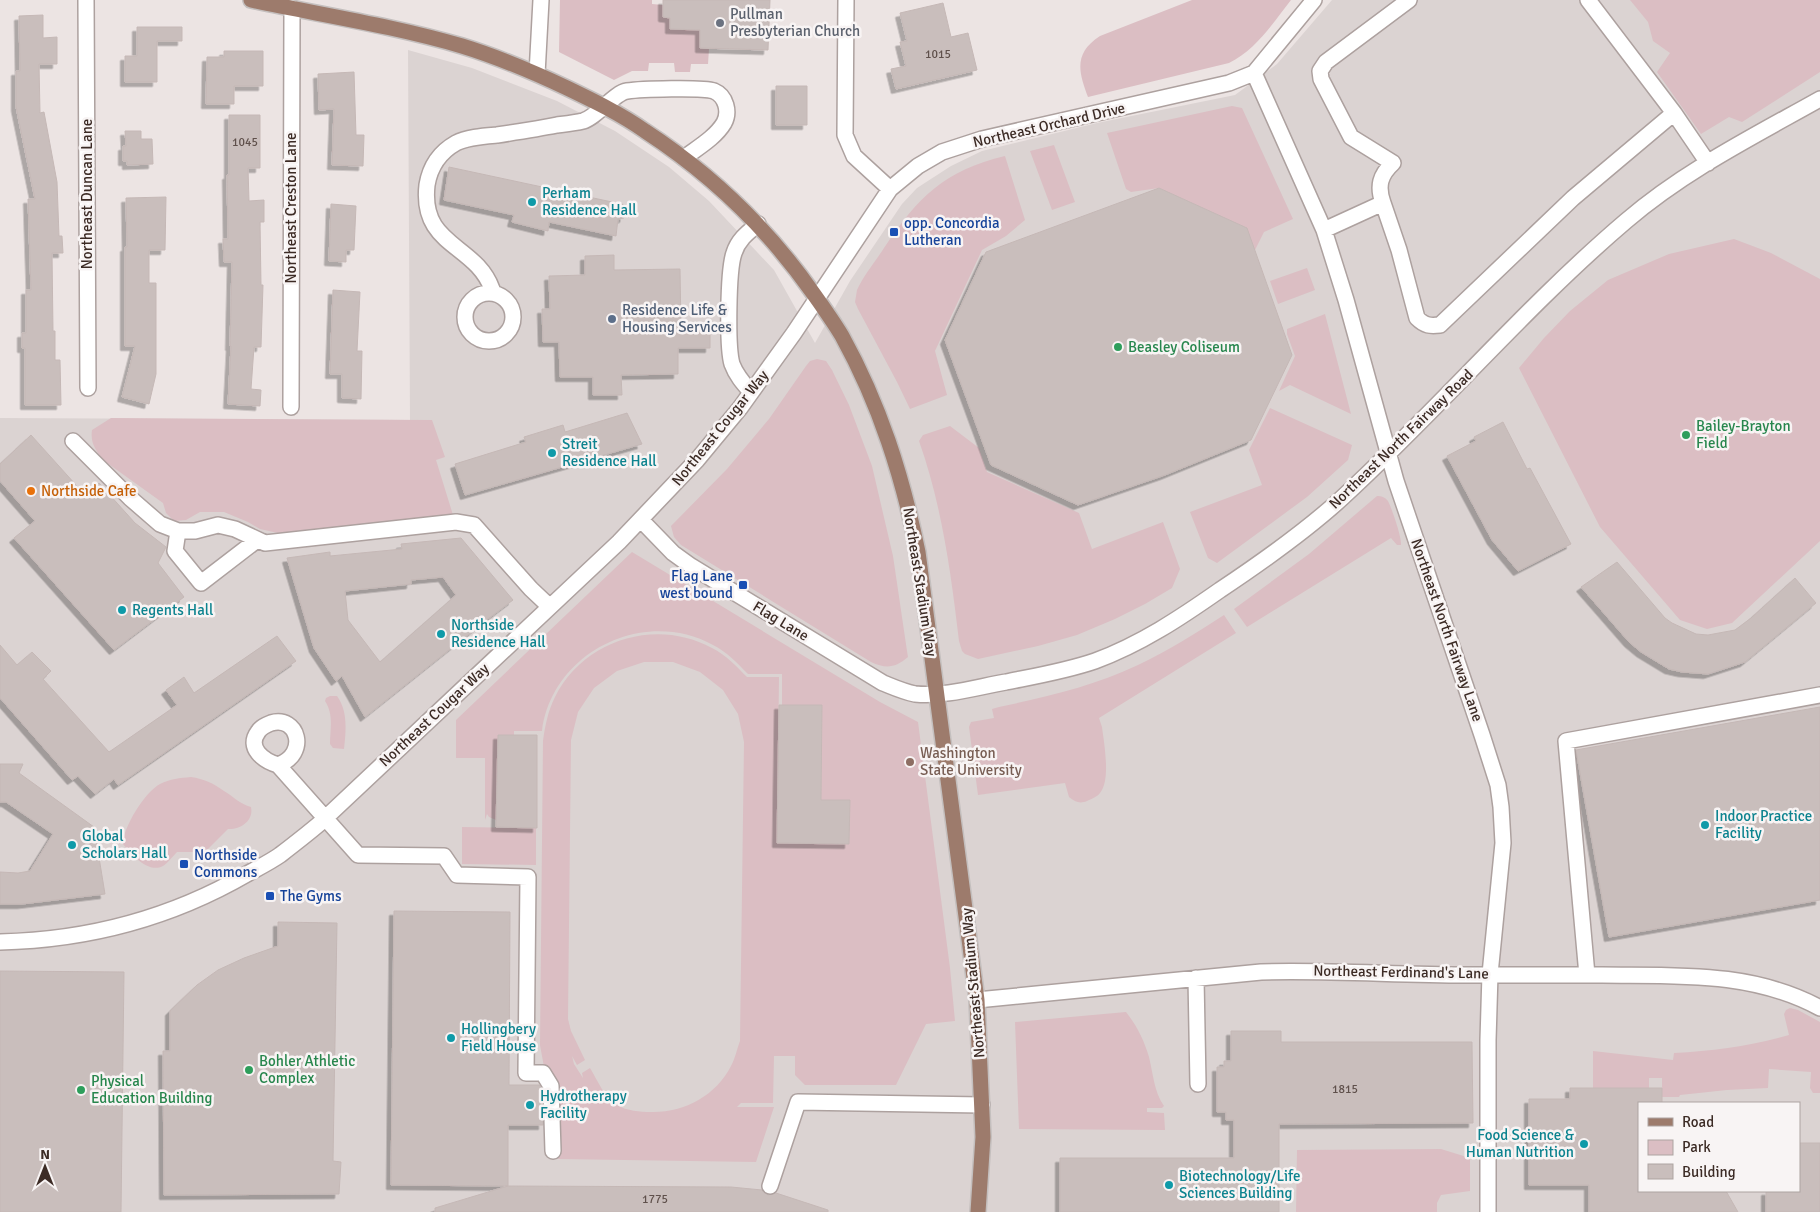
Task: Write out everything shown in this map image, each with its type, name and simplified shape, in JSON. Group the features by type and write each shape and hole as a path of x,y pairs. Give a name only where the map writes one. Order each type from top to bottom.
{"main road":[{"name":"Northeast Stadium Way","path":"251,0 283,5 464,47 538,74 604,106 644,130 684,158 758,224 793,265 841,335 864,380 887,436 905,492 918,552 977,1000 983,1136 978,1212"}],"street":[{"name":"Northeast Duncan Lane","path":"86,0 88,388"},
{"path":"538,74 542,0"},
{"path":"846,0 845,135 854,156 890,189"},
{"path":"1254,73 1314,0"},
{"path":"1409,0 1326,62 1320,71 1321,79 1351,137 1392,163 1380,180 1379,192 1399,250 1418,318 1422,324 1429,326 1440,325 1574,198 1674,113"},
{"path":"1588,0 1674,113 1708,163"},
{"name":"Northeast Creston Lane","path":"283,5 291,407"},
{"name":"Northeast Orchard Drive","path":"818,300 832,274 890,189 931,157 982,139 1220,85 1254,73"},
{"name":"Northeast North Fairway Lane","path":"1254,73 1324,230 1346,300 1396,481 1498,785 1503,843 1490,974 1488,1212"},
{"path":"488,293 492,289 485,274 444,239 431,220 428,210 428,184 432,170 437,159 458,142 585,121 624,91 715,91 723,98 727,111 726,118 712,136 684,158"},
{"name":"Northeast North Fairway Road","path":"936,693 967,690 1046,674 1095,661 1127,648 1187,614 1281,548 1342,499 1585,257 1629,218 1708,163 1820,98"},
{"path":"1324,230 1382,203"},
{"path":"751,392 737,376 731,363 729,304 734,254 741,238 758,224"},
{"name":"Northeast Cougar Way","path":"0,942 69,937 108,930 161,914 198,900 279,856 326,817 641,520 697,460 751,392 818,300"},
{"path":"73,441 130,498 160,524 178,532 218,525 235,529 265,543 438,524 464,523 474,525 531,589 549,606"},
{"name":"Flag Lane","path":"641,520 673,553 691,566 883,683 915,694 936,693"},
{"path":"178,532 175,551 201,584 257,540"},
{"path":"1587,975 1566,741 1820,695"},
{"path":"278,765 358,855 444,856 458,875 528,877 526,1073 543,1073 551,1086 553,1151"},
{"name":"Northeast Ferdinand's Lane","path":"977,1000 1261,972 1304,971 1667,975 1739,980 1774,988 1820,1008"},
{"path":"1196,978 1198,1084"},
{"path":"770,1186 798,1102 982,1105"}],"shaded area":[{"name":"Washington State University","path":"1332,0 1820,0 1820,1212 0,1212 0,418 410,420 408,50 472,68 557,101 615,131 669,167 709,201 774,270 815,343 850,281 902,204 917,188 951,166 982,151 1097,123 1235,95 1277,64"}],"green space":[{"path":"560,0 652,0 652,4 663,5 663,17 670,18 670,29 700,30 700,48 709,49 708,64 691,64 690,72 675,72 674,63 649,63 648,71 632,71 614,80 559,52"},
{"path":"1192,0 1291,0 1271,27 1256,43 1239,58 1229,63 1088,97 1082,79 1080,63 1086,49 1092,42 1100,36"},
{"path":"1630,0 1820,0 1820,72 1742,122 1729,117 1701,134 1657,72 1670,53 1653,41 1648,22"},
{"path":"1232,106 1242,108 1293,219 1264,232 1255,250 1159,188 1131,192 1126,189 1107,133"},
{"path":"1054,145 1075,202 1052,210 1030,151"},
{"path":"1005,156 1025,220 1006,236 982,250 935,351 947,395 910,409 858,309 855,302 857,290 908,214 934,188 965,169"},
{"name":"Bailey-Brayton Field","path":"1734,239 1771,253 1820,279 1820,541 1732,623 1707,629 1680,620 1600,527 1519,368 1570,311 1608,280 1669,254"},
{"path":"1307,268 1315,290 1278,304 1270,281"},
{"path":"1325,314 1351,414 1290,385 1279,391 1295,356 1287,329"},
{"path":"817,359 826,361 832,370 849,405 872,466 893,556 908,657 895,665 881,666 871,662 681,545 674,537 671,526 727,469 769,419 810,361"},
{"path":"1270,408 1352,445 1348,460 1307,497 1217,563 1208,558 1190,512 1262,485 1249,450"},
{"path":"111,418 432,420 445,457 436,460 453,515 287,535 260,529 224,512 200,512 186,520 174,521 166,513 163,503 103,460 96,450 92,439 92,430"},
{"path":"950,426 979,448 987,472 1079,513 1092,549 1163,522 1180,569 1172,588 1115,619 1077,635 1038,646 978,659 965,654 959,641 940,515 919,441 923,435"},
{"path":"1377,496 1383,497 1388,501 1401,545 1397,545 1391,538 1247,627 1234,609 1309,554"},
{"path":"632,552 880,702 918,722 950,968 955,1021 926,1024 896,1085 805,1085 795,1075 795,1056 774,1056 773,1103 741,1103 737,1107 774,1107 756,1162 558,1159 559,1096 544,1067 540,1045 543,741 550,708 567,677 583,661 602,648 623,640 645,635 668,635 690,639 712,648 726,657 747,677 779,677 777,843 849,844 850,801 821,800 822,705 782,705 782,674 748,674 732,658 718,648 686,635 659,631 631,635 605,644 582,659 563,679 549,703 542,731 514,731 514,735 498,736 496,820 487,814 485,820 485,758 456,758 456,720","holes":["644,662 673,662 700,672 723,690 738,714 744,742 740,1041 725,1077 708,1094 686,1106 663,1112 642,1112 625,1109 612,1102 590,1068 582,1073 583,1078 574,1064 572,1056 577,1065 585,1060 571,1031 568,1019 571,740 578,712 594,688 617,671"]},
{"path":"1224,615 1236,633 1099,718 1104,742 1106,771 1103,787 1097,796 1084,802 1075,801 1069,797 1065,783 978,795 969,727 971,722 994,718 992,709 1070,690 1121,672 1171,648"},
{"path":"330,696 337,696 345,715 344,749 333,748 330,744 331,717 325,701"},
{"name":"Northside Commons","path":"191,777 204,780 220,788 251,807 248,820 237,828 228,829 208,849 200,852 177,852 165,865 157,868 140,862 123,844 127,829 136,811 148,794 160,784 179,778"},
{"path":"462,827 536,828 536,865 462,864"},
{"path":"1790,1008 1798,1010 1820,1022 1820,1093 1813,1093 1810,1088 1811,1072 1769,1069 1768,1088 1662,1097 1662,1078 1649,1078 1649,1091 1645,1091 1645,1088 1593,1088 1593,1051 1673,1060 1674,1053 1718,1049 1761,1042 1789,1035 1784,1014"},
{"path":"1126,1012 1137,1028 1145,1045 1156,1089 1164,1106 1162,1108 1147,1108 1147,1112 1164,1113 1165,1130 1019,1129 1015,1022"},
{"path":"1441,1149 1470,1158 1470,1191 1441,1195 1437,1203 1437,1212 1296,1212 1297,1150"}],"building":[{"name":"Pullman Presbyterian Church","path":"663,0 770,0 768,50 700,48 700,30 670,29 670,18 663,17"},
{"path":"943,3 951,37 968,33 977,70 896,89 891,69 906,66 900,42 907,41 900,13"},
{"path":"43,15 43,38 57,37 57,64 39,64 40,113 44,112 57,182 59,236 62,236 63,253 52,253 53,331 55,331 55,360 60,360 61,405 25,405 25,348 22,348 22,333 26,333 26,290 31,290 28,199 35,199 16,107 16,71 20,71 19,16"},
{"path":"137,27 182,27 182,41 157,41 157,82 125,82 125,56 137,56"},
{"path":"224,51 263,51 263,86 234,86 234,104 206,104 207,57 224,57"},
{"path":"354,72 356,135 364,135 363,166 332,165 334,109 319,110 318,74"},
{"path":"776,86 807,86 807,125 776,125"},
{"path":"229,115 260,115 260,168 248,168 249,201 264,200 264,222 260,222 261,285 263,285 261,347 254,347 251,389 261,390 260,406 228,404 232,262 224,262 223,239 228,239 227,175 229,175"},
{"path":"125,131 141,131 141,139 152,139 153,164 127,165 127,161 123,161 123,146 126,146"},
{"name":"Perham Residence Hall","path":"449,167 626,205 624,218 618,219 616,236 549,222 548,231 512,222 514,215 444,200"},
{"name":"Beasley Coliseum","path":"1159,188 1247,228 1292,355 1251,440 1165,475 1078,505 991,465 945,340 986,252"},
{"path":"166,197 165,250 149,250 149,283 156,283 156,374 149,404 122,397 135,346 125,346 126,198"},
{"path":"331,204 356,206 354,250 346,250 346,262 329,261"},
{"name":"Residence Life & Housing Services","path":"614,255 614,270 680,269 681,329 710,329 710,348 678,348 678,374 621,375 622,395 593,395 593,377 560,377 559,342 543,342 542,309 550,309 549,276 585,275 585,256"},
{"path":"333,290 360,292 357,351 362,351 361,399 342,398 342,374 330,374"},
{"name":"Streit Residence Hall","path":"627,413 642,444 465,495 455,464 526,442 524,437 563,425 565,432"},
{"path":"1503,422 1527,469 1530,468 1571,544 1518,571 1492,540 1447,456 1476,441 1474,437"},
{"path":"31,435 85,495 99,483 135,523 166,547 158,563 184,597 114,650 14,538 35,521 0,481 0,464"},
{"name":"Northside Residence Hall","path":"461,538 513,600 365,717 342,676 336,681 314,648 287,558 330,552 330,556 402,549 401,544","holes":["443,577 456,595 380,662 348,620 345,591 411,584 411,580"]},
{"path":"1617,562 1665,618 1696,634 1708,635 1735,630 1795,578 1816,603 1745,662 1708,674 1682,672 1669,669 1641,652 1629,642 1581,587"},
{"path":"277,636 296,661 118,785 114,779 95,794 78,776 72,780 0,698 0,645 17,665 32,652 51,671 43,679 109,752 177,705 166,690 184,677 194,693"},
{"path":"779,705 822,705 821,800 850,800 849,844 777,843"},
{"name":"Indoor Practice Facility","path":"1820,707 1820,900 1609,937 1576,750"},
{"path":"498,735 537,735 537,828 496,827"},
{"name":"Global Scholars Hall","path":"0,764 23,764 19,773 94,827 105,894 22,904 0,904 0,872 18,873 30,871 53,834 6,802 0,802"},
{"name":"Hollingbery Field House","path":"394,911 510,912 509,1085 539,1085 542,1089 543,1125 508,1125 508,1186 391,1185"},
{"name":"Bohler Athletic Complex","path":"278,922 337,923 333,1161 341,1162 339,1194 164,1195 163,1051 170,1051 170,1011 197,985 218,970 278,946"},
{"name":"Physical Education Building","path":"0,971 124,972 121,1212 0,1212"},
{"path":"1231,1031 1281,1031 1281,1042 1472,1042 1473,1123 1279,1124 1279,1212 1060,1212 1060,1158 1234,1158 1234,1120 1226,1120 1226,1112 1217,1112 1217,1067 1224,1067 1224,1061 1231,1061"},
{"name":"Food Science & Human Nutrition","path":"1570,1088 1662,1088 1662,1102 1638,1102 1638,1192 1727,1192 1738,1212 1589,1212 1589,1185 1529,1185 1529,1099 1570,1099"},
{"path":"1800,1143 1820,1143 1820,1212 1766,1212 1766,1192 1800,1192"},
{"path":"508,1186 731,1187 762,1190 768,1195 776,1193 828,1210 828,1212 435,1212 435,1208"}],"place":[{"name":"Pullman Presbyterian Church","path":"720,23"},
{"name":"Perham Residence Hall","path":"532,202"},
{"name":"opp. Concordia Lutheran","path":"894,232"},
{"name":"Residence Life & Housing Services","path":"612,319"},
{"name":"Beasley Coliseum","path":"1118,347"},
{"name":"Bailey-Brayton Field","path":"1686,435"},
{"name":"Streit Residence Hall","path":"552,453"},
{"name":"Northside Cafe","path":"31,491"},
{"name":"Flag Lane west bound","path":"743,585"},
{"name":"Regents Hall","path":"122,610"},
{"name":"Northside Residence Hall","path":"441,634"},
{"name":"Washington State University","path":"910,762"},
{"name":"Indoor Practice Facility","path":"1705,825"},
{"name":"Global Scholars Hall","path":"72,845"},
{"name":"Northside Commons","path":"184,864"},
{"name":"The Gyms","path":"270,896"},
{"name":"Hollingbery Field House","path":"451,1038"},
{"name":"Bohler Athletic Complex","path":"249,1070"},
{"name":"Physical Education Building","path":"81,1090"},
{"name":"Hydrotherapy Facility","path":"530,1105"},
{"name":"Food Science & Human Nutrition","path":"1584,1144"},
{"name":"Biotechnology/Life Sciences Building","path":"1169,1185"}]}
